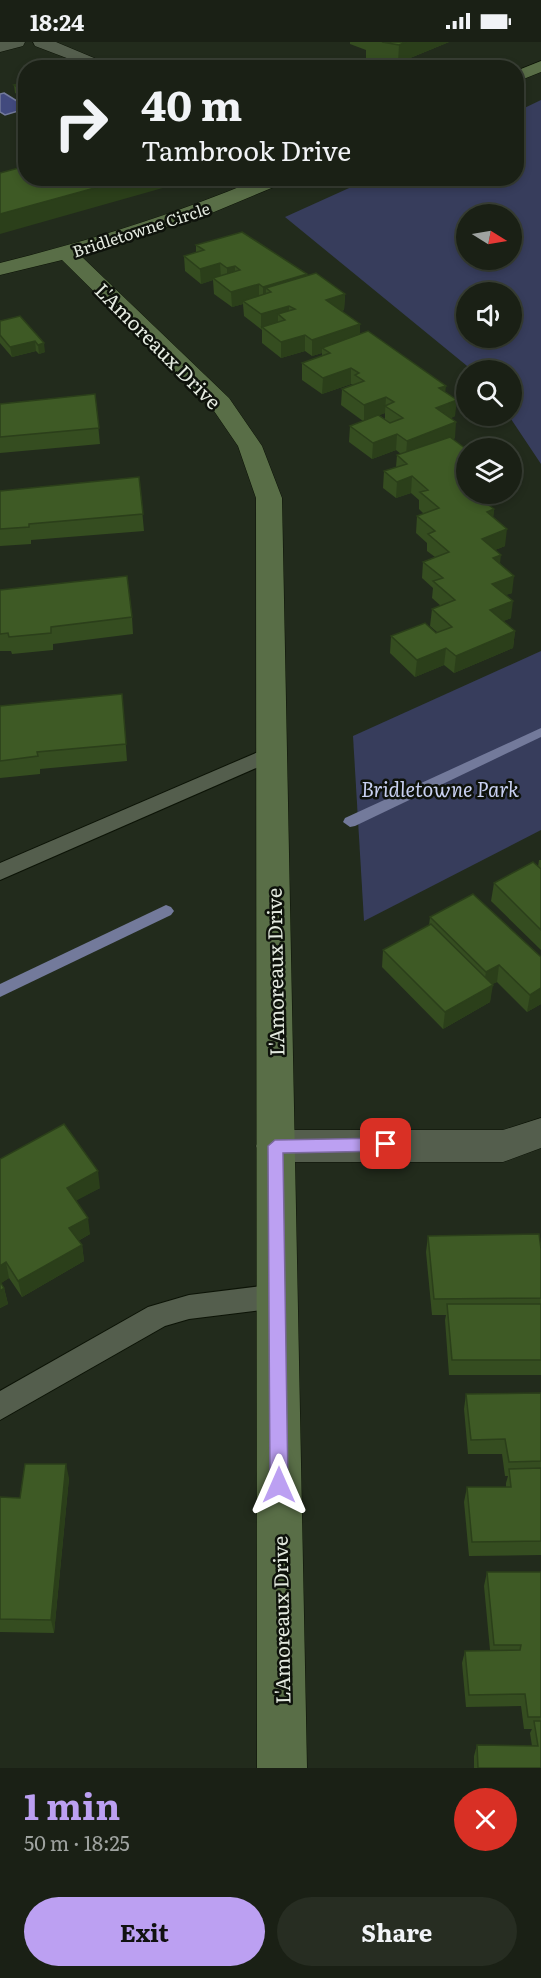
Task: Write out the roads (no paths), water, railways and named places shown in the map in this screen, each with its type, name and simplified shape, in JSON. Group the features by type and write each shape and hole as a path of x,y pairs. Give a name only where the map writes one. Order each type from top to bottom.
{"street":[{"path":"0,47 17,42"},
{"path":"41,42 89,60"},
{"path":"524,73 541,66"},
{"name":"Bridletowne Circle","path":"0,269 66,253 207,208 260,186"},
{"name":"L'Amoreaux Drive","path":"66,253 221,404 250,446 269,498 282,1768"},
{"path":"275,1146 362,1144 503,1146 541,1133"}],"lane":[{"path":"0,872 272,753"},
{"path":"0,1406 158,1316 189,1307 277,1296"}],"waterway":[{"path":"350,822 541,732"},
{"path":"0,991 166,911"}],"park label":[{"name":"Bridletowne Park","path":"440,788"}]}
